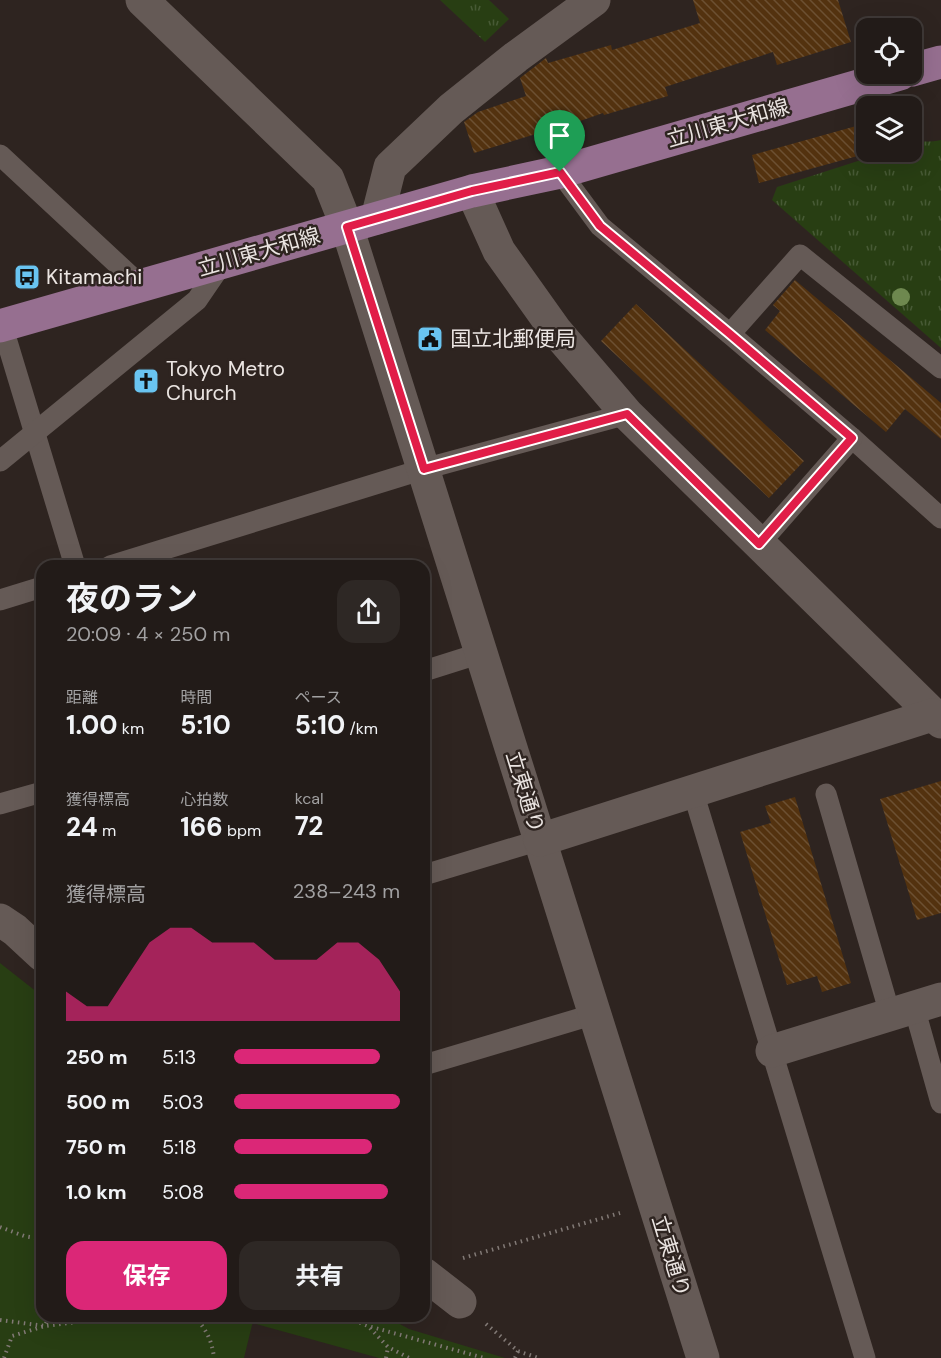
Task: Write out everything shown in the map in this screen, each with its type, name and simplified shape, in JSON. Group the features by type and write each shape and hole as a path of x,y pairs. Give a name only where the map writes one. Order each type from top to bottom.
{"main road":[{"path":"922,67 941,62"},
{"name":"立川東大和線","path":"1,326 472,191 560,172 865,84"}],"street":[{"name":"立東通り","path":"142,0 328,179 362,222 424,469 703,1358"},
{"path":"362,222 390,167 451,109 516,57 594,0"},
{"path":"472,191 499,251 556,331 627,414 937,719 540,840"},
{"path":"0,920 36,949"},
{"path":"772,1051 915,1007"},
{"path":"430,1279 460,1302"}],"lane":[{"path":"0,154 140,285"},
{"path":"560,172 600,226 852,438 941,518"},
{"path":"730,334 800,255 941,368"},
{"path":"0,461 197,300 223,262"},
{"path":"1,326 73,560"},
{"path":"129,560 424,469 627,414"},
{"path":"759,544 852,438"},
{"path":"0,600 36,589"},
{"path":"430,669 481,653"},
{"path":"693,792 865,1358"},
{"path":"0,804 36,794"},
{"path":"826,794 915,1007 941,1103"},
{"path":"430,873 540,840"},
{"path":"430,1063 595,1014"}],"path":[{"path":"459,1259 655,1203"},
{"path":"0,1227 36,1238"},
{"path":"460,1302 518,1351 538,1358"},
{"path":"0,1320 45,1326"},
{"path":"45,1326 47,1322"},
{"path":"4,1358 12,1336 45,1326 77,1322"},
{"path":"200,1322 206,1328 214,1358"},
{"path":"358,1322 484,1358"},
{"path":"368,1326 388,1347 409,1358"},
{"path":"386,1358 388,1347"},
{"path":"515,1358 518,1351"}],"green space":[{"path":"440,0 489,0 509,19 485,42"},
{"path":"941,140 941,348 772,200 777,187 856,162 922,162 922,142"},
{"path":"0,963 36,991 36,1322 254,1322 244,1358 0,1358"},
{"path":"257,1322 396,1322 409,1329 505,1358 379,1358 256,1324"}],"building":[{"path":"693,0 838,0 851,42 777,65 773,52 665,87 668,96 604,115 603,113 540,135 539,133 474,153 464,122 478,112 526,96 520,78 546,58 548,63 611,45 612,50 700,23"},
{"path":"856,126 856,156 759,183 752,155"},
{"path":"795,280 941,403 941,439 905,409 886,432 765,330 780,311 773,305"},
{"path":"636,304 804,461 769,498 601,341"},
{"path":"941,781 941,913 917,920 880,799"},
{"path":"795,797 851,983 822,992 817,976 787,985 740,832 771,823 765,806"}],"place":[{"name":"Kitamachi","path":"27,277"},
{"name":"国立北郵便局","path":"430,339"},
{"name":"Tokyo Metro Church","path":"146,381"}],"route":[{"path":"560,172 600,226 852,438 759,544 627,414 424,469 347,227 472,191 560,172"}]}
